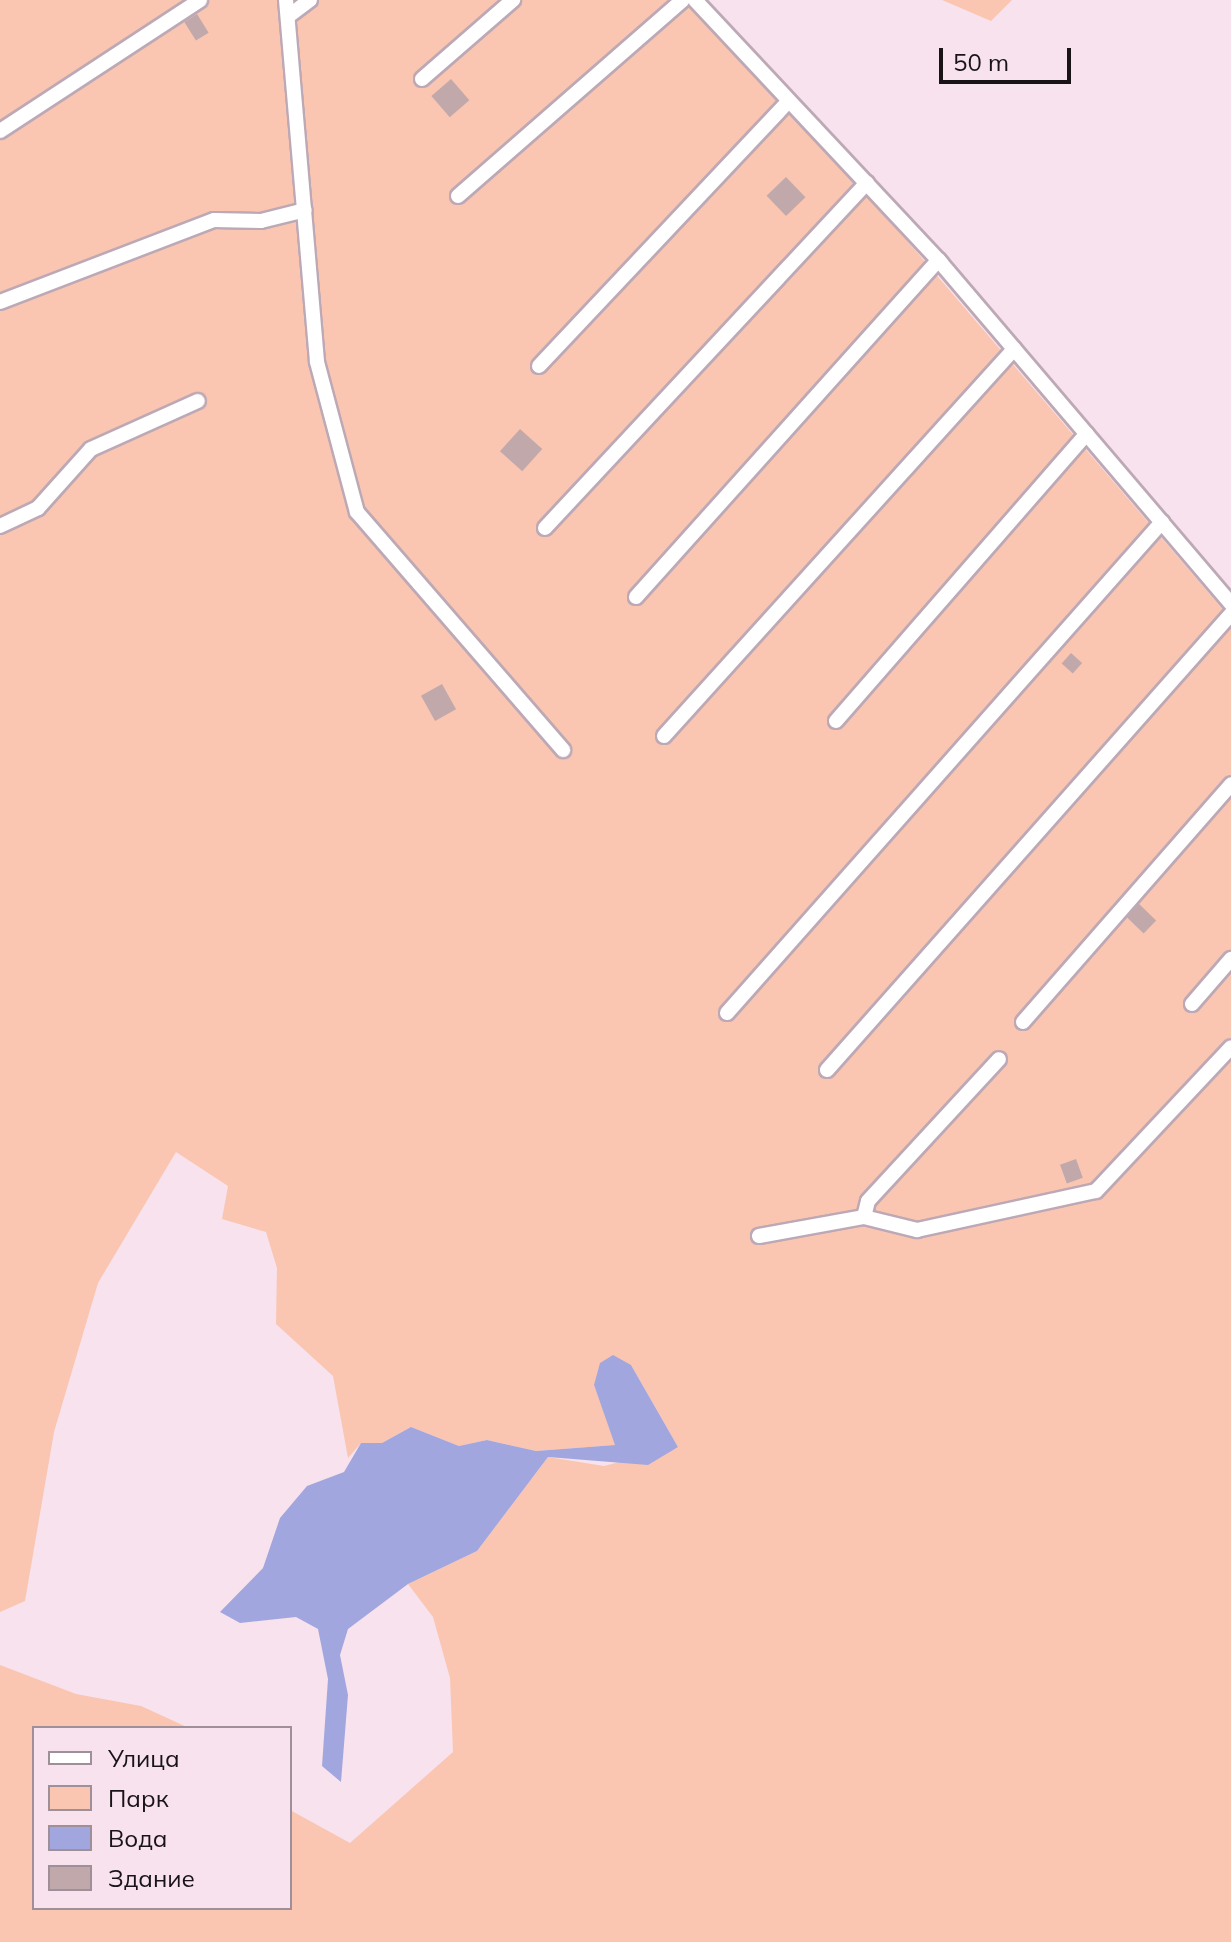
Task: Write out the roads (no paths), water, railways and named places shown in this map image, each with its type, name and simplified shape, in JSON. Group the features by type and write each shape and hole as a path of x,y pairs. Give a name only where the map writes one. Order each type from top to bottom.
{"street":[{"path":"0,131 200,0"},
{"path":"286,0 290,15 317,362 357,512 563,750"},
{"path":"290,15 310,0"},
{"path":"422,79 513,0"},
{"path":"458,196 683,0"},
{"path":"695,0 938,260 1231,604"},
{"path":"539,366 788,102"},
{"path":"545,528 867,183"},
{"path":"0,302 214,220 261,221 305,210"},
{"path":"636,597 938,260"},
{"path":"664,736 1014,349"},
{"path":"0,526 38,508 91,449 198,401"},
{"path":"836,721 1086,434"},
{"path":"727,1013 1162,522"},
{"path":"827,1070 1231,614"},
{"path":"1023,1022 1231,784"},
{"path":"1192,1004 1231,959"},
{"path":"759,1236 864,1217 917,1230 1096,1191 1231,1047"},
{"path":"864,1217 868,1201 999,1059"}],"water":[{"path":"613,1355 631,1365 678,1447 648,1465 548,1457 477,1551 408,1584 348,1629 340,1655 348,1695 341,1782 322,1766 328,1679 318,1629 296,1617 240,1623 220,1612 263,1568 280,1518 307,1486 344,1472 361,1443 382,1443 411,1427 459,1446 487,1440 536,1451 615,1445 594,1385 600,1363"}]}
